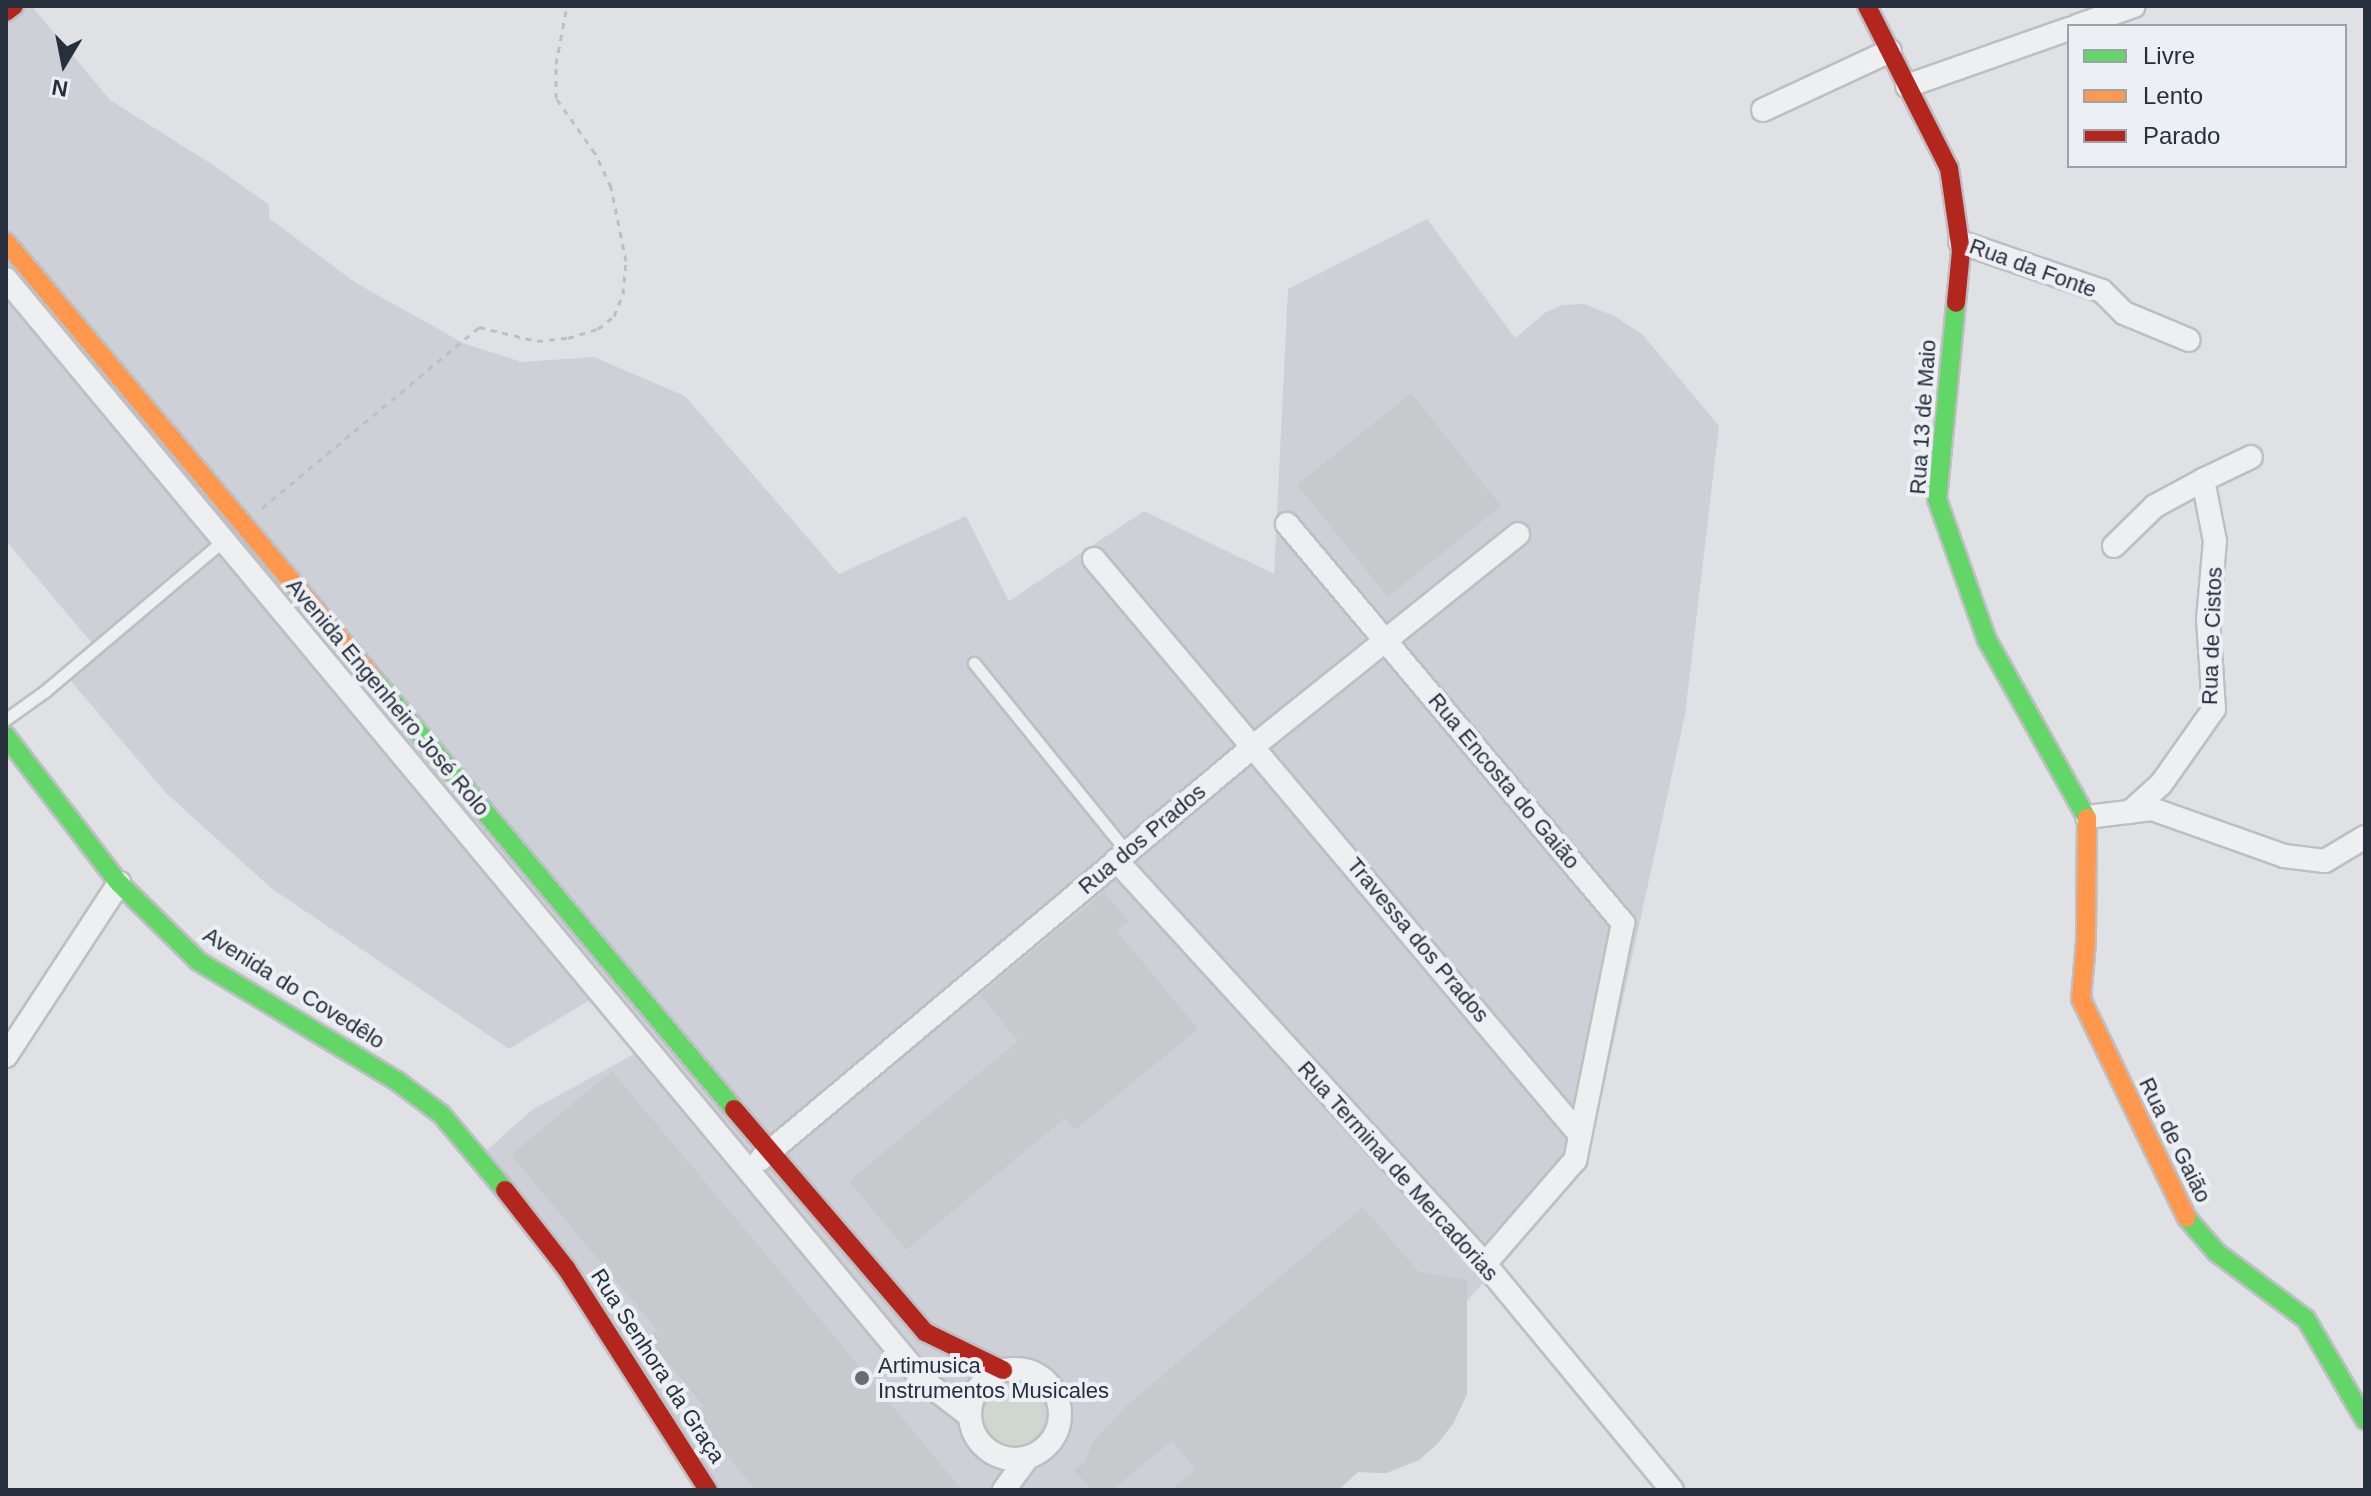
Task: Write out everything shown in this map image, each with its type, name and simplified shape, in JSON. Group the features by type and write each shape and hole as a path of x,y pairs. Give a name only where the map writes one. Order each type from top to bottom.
{"street":[{"path":"6,12 14,6"},
{"name":"Rua 13 de Maio","path":"1867,6 1949,168 1960,242 1937,499 1987,640 2087,817"},
{"path":"2083,24 2134,6"},
{"path":"1907,86 2067,30"},
{"path":"1763,110 1890,51"},
{"name":"Avenida Engenheiro José Rolo","path":"6,242 925,1332 970,1357 1003,1370 1017,1368 1044,1378 1059,1402 1058,1430 1051,1442 1027,1458 1004,1490"},
{"name":"Rua da Fonte","path":"1960,242 2102,291 2124,313 2189,340"},
{"name":"Avenida Engenheiro José Rolo","path":"6,279 750,1168 923,1380 970,1416 979,1441 988,1450 1014,1459 1027,1458"},
{"path":"2114,546 2155,506 2251,457"},
{"name":"Rua de Cistos","path":"2130,812 2161,784 2214,709 2208,619 2215,541 2203,480"},
{"name":"Rua Encosta do Gaião","path":"1287,524 1623,923 1580,1135"},
{"name":"Rua dos Prados","path":"770,1151 1255,745 1518,534"},
{"name":"Travessa dos Prados","path":"1094,559 1255,745 1580,1135"},
{"name":"Avenida do Covedêlo","path":"6,736 119,883 198,961 397,1081 441,1114 566,1268"},
{"path":"2087,817 2152,809 2284,856 2325,861 2365,837"},
{"name":"Rua de Gaião","path":"2087,817 2086,941 2081,999 2181,1211 2216,1252 2306,1319 2365,1420"},
{"name":"Rua Terminal de Mercadorias","path":"1121,856 1485,1264 1672,1490"},
{"path":"6,1056 119,883"},
{"path":"1485,1264 1575,1160 1580,1135"},
{"path":"750,1168 770,1151"},
{"name":"Rua Senhora da Graça","path":"566,1268 708,1490"},
{"path":"970,1416 978,1387 1003,1370"}],"lane":[{"path":"6,719 44,692 223,541"},
{"path":"974,663 1121,856"}],"path":[{"path":"243,524 479,327 537,341 568,338 598,329 614,316 623,294 626,261 611,187 595,153 556,98 556,64 567,6"}],"shaded area":[{"path":"6,6 37,6 34,9 110,100 216,167 269,205 269,218 356,283 463,343 522,362 594,357 685,396 839,574 966,516 1009,601 1144,511 1274,574 1288,289 1427,219 1515,338 1546,312 1562,305 1584,304 1614,316 1642,334 1719,426 1685,715 1586,1168 1467,1301 1467,1394 1437,1444 1419,1460 1386,1473 1358,1472 1338,1490 721,1490 487,1150 532,1110 634,1054 590,1000 509,1049 271,888 166,793 70,680 101,654 6,541"},
{"path":"1013,1387 1035,1395 1043,1417 1035,1439 1013,1447 991,1439 983,1417 991,1395"}],"building":[{"path":"1411,393 1501,506 1388,597 1297,485"},
{"path":"1104,892 1129,921 1117,931 1198,1029 1075,1130 1065,1118 906,1250 849,1181 1018,1041 980,995"},
{"path":"612,1071 962,1490 756,1490 693,1415 704,1406 647,1338 657,1330 511,1155"},
{"path":"1363,1207 1419,1272 1467,1280 1467,1394 1453,1424 1437,1444 1419,1460 1386,1473 1358,1472 1338,1490 1171,1490 1195,1469 1172,1441 1112,1490 1092,1490 1074,1470 1084,1463 1093,1442 1128,1404"}],"traffic: fast":[{"path":"1956,303 1937,499 1987,640 2087,818"},
{"path":"372,677 734,1109"},
{"path":"6,736 119,883 198,961 397,1081 441,1114 505,1190"},
{"path":"2187,1218 2216,1252 2306,1319 2365,1420"}],"traffic: slow":[{"path":"6,242 372,677"},
{"path":"2087,818 2086,941 2081,999 2187,1218"}],"traffic: jam":[{"path":"6,12 14,6"},
{"path":"1867,6 1949,168 1961,251 1956,303"},
{"path":"734,1109 925,1332 1003,1370"},
{"path":"505,1190 566,1268 708,1490"}],"place":[{"name":"Artimusica Instrumentos Musicales","path":"862,1378"}]}
